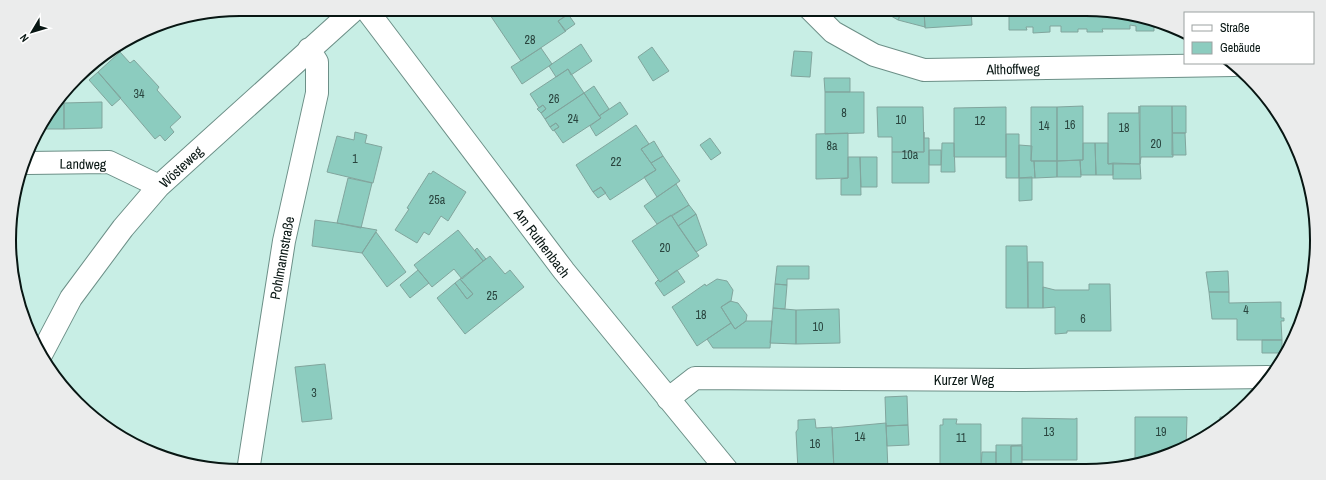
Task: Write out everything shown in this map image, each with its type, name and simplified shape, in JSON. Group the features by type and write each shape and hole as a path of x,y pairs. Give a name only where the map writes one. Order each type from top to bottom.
{"street":[{"name":"Wösteweg","path":"44,349 71,298 123,228 159,186 347,16"},
{"name":"Am Ruthenbach","path":"371,16 564,271 722,464"},
{"name":"Althoffweg","path":"817,16 833,32 874,55 924,70 1226,65"},
{"name":"Pohlmannstraße","path":"249,464 284,241 317,93 317,62 309,49"},
{"name":"Landweg","path":"30,163 108,162 159,186"},
{"name":"Kurzer Weg","path":"668,399 695,378 1024,380 1263,377"}],"building":[{"path":"491,16 566,16 558,21 566,31 521,61"},
{"path":"565,16 569,16 575,24 565,31 558,21"},
{"path":"891,16 900,16 898,20"},
{"path":"900,16 924,16 925,27 898,20"},
{"path":"924,16 971,16 972,25 925,28"},
{"path":"1009,16 1101,16 1130,20 1154,27 1154,31 1136,31 1136,26 1130,25 1130,29 1102,29 1103,32 1087,32 1087,29 1078,29 1078,32 1061,32 1061,26 1050,26 1050,32 1033,33 1033,27 1026,27 1027,30 1009,30"},
{"path":"581,44 592,61 571,75 568,69 556,77 549,66"},
{"path":"652,47 669,71 653,81 638,57"},
{"path":"541,48 552,64 522,84 511,67"},
{"path":"794,51 812,52 810,77 791,76"},
{"path":"120,52 130,63 134,60 159,87 157,90 181,117 170,127 174,132 165,141 160,135 155,139 98,72"},
{"path":"568,69 584,93 545,119 541,113 546,109 543,105 539,108 530,94"},
{"path":"98,72 121,98 112,106 89,80"},
{"path":"824,78 850,78 850,92 825,92"},
{"path":"594,86 609,109 599,116 584,93"},
{"path":"825,92 864,92 864,133 825,134"},
{"path":"584,93 601,118 563,143 554,130 559,127 556,123 550,127 545,119"},
{"path":"102,102 102,128 64,129 64,103"},
{"path":"620,102 628,114 596,136 590,126 601,118 599,116"},
{"path":"63,103 64,103 64,129 45,129"},
{"path":"543,105 546,109 541,113 537,109"},
{"path":"1083,106 1083,160 1057,161 1057,107"},
{"path":"1139,106 1140,164 1108,164 1108,113 1139,113"},
{"path":"1140,106 1172,106 1173,157 1141,157 1140,164"},
{"path":"1172,106 1186,106 1186,133 1172,133"},
{"path":"877,107 923,107 924,152 892,152 892,137 878,137"},
{"path":"1006,107 1006,157 954,157 954,108"},
{"path":"1031,107 1057,107 1057,161 1031,161"},
{"path":"556,123 559,127 553,131 550,127"},
{"path":"636,125 649,144 641,149 656,170 610,200 601,187 593,192 576,165"},
{"path":"355,132 367,135 365,143 382,147 373,183 327,172 337,136 354,140"},
{"path":"848,133 848,178 816,179 816,134"},
{"path":"1172,133 1185,133 1186,155 1172,155"},
{"path":"1006,134 1019,134 1019,178 1006,178"},
{"path":"710,138 721,153 711,160 700,145"},
{"path":"924,138 929,138 929,183 892,183 892,152 924,152"},
{"path":"654,141 663,156 651,163 641,149"},
{"path":"942,143 954,143 955,172 941,172"},
{"path":"1083,143 1095,143 1096,175 1081,175 1080,160 1083,160"},
{"path":"1095,143 1108,143 1108,164 1113,163 1113,175 1096,175"},
{"path":"1019,145 1032,146 1031,161 1034,161 1035,178 1019,178"},
{"path":"929,150 941,150 941,165 929,165"},
{"path":"663,156 680,181 657,197 644,177 656,170 651,163"},
{"path":"848,157 860,157 861,195 841,195 841,179 848,178"},
{"path":"860,157 877,157 877,187 861,187"},
{"path":"1080,160 1081,177 1057,177 1057,161"},
{"path":"1034,161 1057,161 1057,177 1035,178"},
{"path":"1113,163 1140,164 1141,179 1113,179"},
{"path":"433,171 466,192 448,221 441,216 429,235 424,232 417,243 395,230 409,209 407,208 429,173 431,174"},
{"path":"1032,177 1032,200 1019,201 1019,178"},
{"path":"348,178 372,183 361,228 337,223"},
{"path":"676,184 689,205 657,224 644,206"},
{"path":"601,187 606,193 598,198 593,192"},
{"path":"689,205 696,214 678,226 672,216"},
{"path":"696,214 707,245 696,252 678,226"},
{"path":"671,215 699,256 660,282 632,241"},
{"path":"315,220 377,230 362,253 312,246"},
{"path":"458,230 483,261 462,279 454,269 432,287 414,265"},
{"path":"376,232 406,272 387,287 362,253"},
{"path":"1006,246 1027,246 1028,308 1006,308"},
{"path":"477,248 486,259 483,261 475,250"},
{"path":"490,256 505,274 510,270 524,287 465,334 437,298 455,283 467,299 473,294 460,279"},
{"path":"1028,262 1043,262 1043,308 1028,308"},
{"path":"777,266 809,266 809,279 787,279 787,285 775,284"},
{"path":"418,270 429,283 410,298 400,285"},
{"path":"677,270 685,282 664,296 655,283 658,280 660,282"},
{"path":"1228,271 1229,292 1209,292 1206,272"},
{"path":"460,279 473,294 467,299 455,283"},
{"path":"717,279 727,281 733,290 731,301 721,307 731,323 697,346 672,307 705,284 706,286"},
{"path":"775,284 787,285 785,309 773,308"},
{"path":"1089,284 1110,284 1111,331 1067,331 1067,333 1055,334 1055,307 1043,308 1043,287 1055,290 1089,290"},
{"path":"1209,292 1229,292 1229,303 1281,302 1281,318 1284,318 1284,321 1281,321 1282,340 1237,340 1237,319 1212,319"},
{"path":"730,301 738,303 747,315 746,321 735,329 721,307"},
{"path":"773,308 796,310 796,344 770,343"},
{"path":"839,309 840,343 796,344 796,310"},
{"path":"746,321 772,321 770,348 713,348 707,339 731,323 735,329"},
{"path":"1262,340 1282,340 1282,348 1279,353 1262,353"},
{"path":"325,364 332,419 302,422 295,367"},
{"path":"907,396 908,425 886,426 885,397"},
{"path":"1135,417 1187,417 1186,440 1158,452 1135,459"},
{"path":"1022,418 1077,418 1077,460 1022,460"},
{"path":"815,419 816,428 832,427 834,464 798,464 796,432 798,429 798,420"},
{"path":"943,419 957,419 956,424 981,424 981,464 940,464 940,425 943,425"},
{"path":"886,423 888,464 834,464 832,428"},
{"path":"908,425 909,445 887,446 886,426"},
{"path":"996,445 1022,445 1011,446 1011,464 996,464"},
{"path":"1011,446 1022,446 1022,464 1011,464"},
{"path":"982,452 996,452 996,464 981,464"}]}
